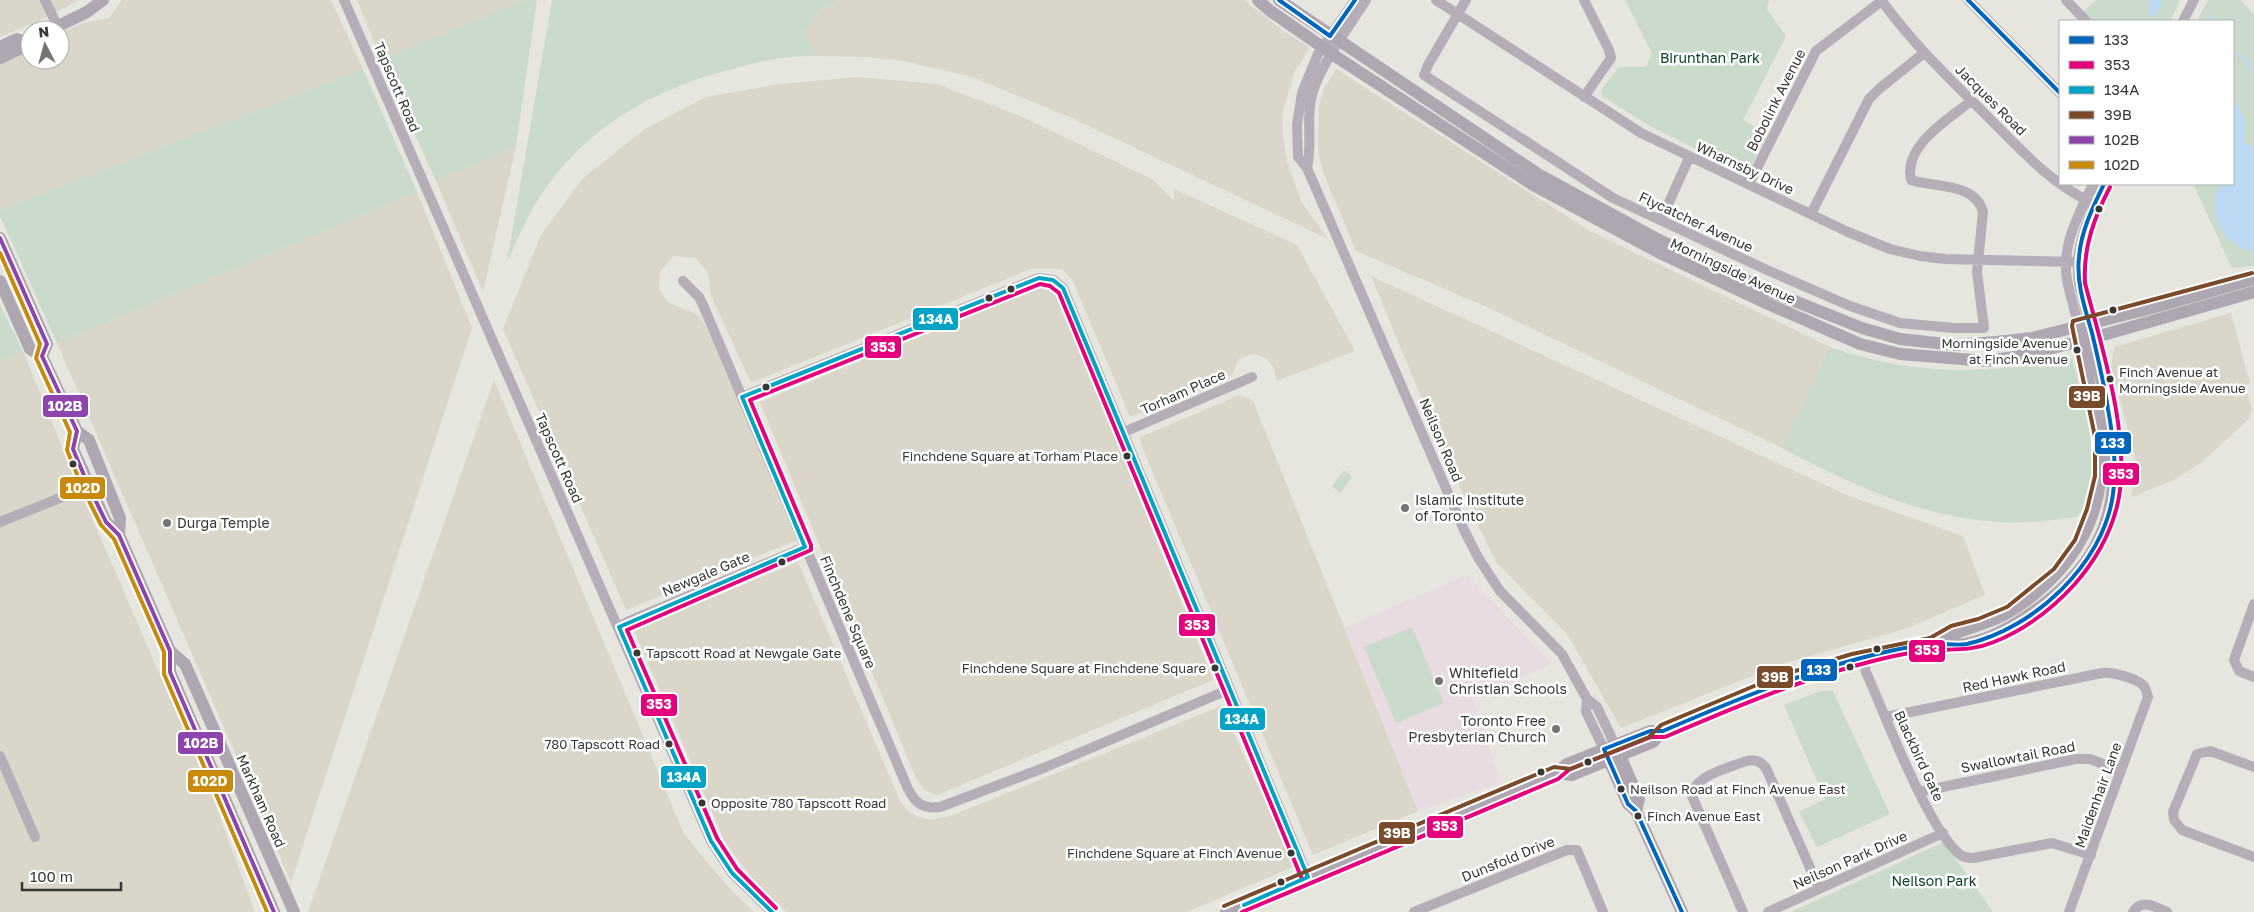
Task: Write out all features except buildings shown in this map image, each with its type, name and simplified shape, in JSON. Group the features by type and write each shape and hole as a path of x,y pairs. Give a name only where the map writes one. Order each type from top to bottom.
{"main road":[{"path":"70,20 87,12 103,0"},
{"name":"Morningside Avenue","path":"1258,0 1268,10 1328,50 1538,174 1660,240 1769,291 1862,328 1900,339 1955,345 2032,338 2152,308 2254,279"},
{"name":"Morningside Avenue","path":"1279,0 1533,185 1658,252 1766,303 1860,344 1900,354 1986,361 2015,357 2087,339 2254,292"},
{"path":"0,46 20,39"},
{"path":"0,58 20,49"},
{"name":"Markham Road","path":"0,238 47,344 42,356"},
{"name":"Markham Road","path":"0,280 30,349 42,356 77,430 88,440 120,518 118,535"},
{"path":"1226,912 1245,908 1308,877 1556,773 1567,764 1612,752 1650,732 1663,731 1780,682 1863,658 1932,644 1965,644 2014,624 2063,589 2091,555 2106,524 2113,496 2113,440 2083,324"},
{"path":"1900,339 1900,354"},
{"name":"Markham Road","path":"77,430 73,449 106,522 118,535 170,651 170,672 274,912"},
{"name":"Markham Road","path":"170,651 185,664 294,912"},
{"name":"Neilson Road","path":"1612,752 1628,804 1636,811 1682,912"}],"street":[{"path":"45,0 51,20"},
{"name":"Tapscott Road","path":"344,0 711,841 732,873 772,912"},
{"path":"1335,39 1355,0"},
{"path":"1335,39 1366,0"},
{"name":"Wharnsby Drive","path":"1436,0 1640,133 1689,158 1749,184 1848,232 1890,249 1945,260 2078,262"},
{"path":"1458,15 1466,0"},
{"path":"1584,0 1609,50 1611,58 1584,98"},
{"name":"Jacques Road","path":"1883,0 1924,53 2047,175 2059,184"},
{"name":"Bobolink Avenue","path":"1749,184 1816,51 1883,0"},
{"path":"1968,0 2059,91"},
{"path":"2066,0 2085,20"},
{"path":"2184,20 2194,0"},
{"name":"Flycatcher Avenue","path":"1458,15 1424,75 1613,198 1850,306 1900,323 1954,328 1984,328 1977,260"},
{"name":"Neilson Road","path":"1335,39 1328,50 1313,64 1302,94 1296,125 1298,157 1307,168 1464,530 1479,559 1500,591 1562,654 1587,699 1597,707 1612,752"},
{"path":"1811,214 1869,99 1924,53"},
{"path":"1972,101 1936,127 1923,141 1909,173 1911,180 1963,190 1976,197 1983,212 1977,260"},
{"path":"1661,220 1689,158"},
{"name":"Jacques Road","path":"2060,185 2072,194 2090,202"},
{"path":"2083,324 2078,262 2080,243 2093,185"},
{"path":"2083,324 2067,280 2066,262 2072,228 2103,185"},
{"path":"742,397 1039,278 1053,280 1064,289 1308,877"},
{"name":"Finchdene Square","path":"683,281 699,297 703,305 914,801 923,806 940,807 1046,766 1230,689"},
{"name":"Torham Place","path":"1124,432 1252,377"},
{"path":"0,522 105,480"},
{"name":"Newgale Gate","path":"618,627 805,547"},
{"path":"2254,604 2234,660 2239,671 2254,677"},
{"name":"Blackbird Gate","path":"1863,658 1866,672 1919,792 1943,833 1964,858 1973,858 2052,843 2091,855"},
{"name":"Red Hawk Road","path":"1886,718 2102,673 2117,674 2140,683 2145,687"},
{"name":"Maidenhair Lane","path":"2070,912 2148,697 2145,687"},
{"path":"2254,768 2210,750 2198,754 2173,812 2174,820 2182,830 2254,858"},
{"path":"0,756 35,837"},
{"name":"Swallowtail Road","path":"1919,792 2076,758 2090,759 2121,771"},
{"path":"1743,912 1692,796 1694,787 1701,780 1746,761 1753,760 1766,768 1819,888"},
{"name":"Neilson Park Drive","path":"1768,912 1943,833"},
{"name":"Dunsfold Drive","path":"1414,912 1568,850 1577,850 1583,859 1603,912"},
{"path":"2134,912 2138,906 2145,904 2167,912"}],"shaded area":[{"path":"0,0 79,0 41,20 20,20 20,29 0,37"},
{"path":"122,0 331,0 363,69 0,210 0,59 20,50 20,70 70,70 70,29 84,23 109,18"},
{"path":"357,0 525,0 381,59"},
{"path":"840,0 1244,0 1285,32 1308,46 1309,49 1295,71 1282,113 1283,136 1287,161 1301,201 1328,239 1074,119 972,77 903,61 866,57 815,56 803,31 808,29 816,12"},
{"path":"1336,69 1590,231 1830,347 1782,448 1487,307 1356,251 1323,172 1318,151 1319,105 1324,89"},
{"path":"857,77 937,84 1020,116 1152,179 1174,201 1174,189 1297,245 1355,351 1277,381 1274,368 1268,360 1253,354 1239,359 1232,375 1130,417 1073,281 1062,269 1031,269 751,383 711,295 708,273 696,258 673,256 660,272 659,289 668,302 700,316 712,338 797,540 626,610 503,329 541,235 582,179 645,129 706,97 780,84"},
{"path":"516,146 483,292 436,181"},
{"path":"417,192 472,328 291,882 57,343"},
{"path":"1371,276 1849,496 1963,536 1985,595 1905,629 1782,664 1621,728 1567,634 1496,562 1447,460"},
{"path":"1040,288 1051,290 1059,299 1213,680 937,795 924,790 916,778 760,402"},
{"path":"2231,313 2250,383 2245,385 2252,410 2248,420 2202,462 2174,480 2132,497 2135,456 2111,367 2114,347"},
{"path":"23,351 74,476 213,798 255,912 0,912 0,361"},
{"path":"494,380 684,834 727,886 754,912 308,912"},
{"path":"1240,395 1253,401 1418,811 1313,855 1140,442 1140,437"},
{"path":"798,562 901,803 911,814 929,820 953,815 1221,706 1295,866 1187,912 787,912 759,888 725,842 634,630"},
{"name":"Whitefield Christian Schools","path":"1467,575 1552,664 1473,698 1501,783 1418,811 1344,628"}],"green space":[{"path":"525,0 537,0 516,146 436,181 381,59"},
{"path":"552,0 840,0 816,12 808,29 803,31 815,56 772,60 701,78 648,100 600,131 578,150 541,195 527,219 507,262"},
{"name":"Birunthan Park","path":"1625,0 1769,0 1767,9 1786,36 1743,120 1768,134 1747,175 1648,125 1602,96 1601,90 1619,67 1646,67 1652,53"},
{"path":"2096,0 2180,0 2170,20 2092,20 2083,12"},
{"path":"2208,0 2241,0 2254,15 2254,266 2232,268 2193,185 2234,185 2234,20 2198,20"},
{"path":"363,69 417,192 57,343 0,216 0,210"},
{"path":"0,305 23,351 0,361"},
{"path":"1830,347 1892,364 1951,370 2009,367 2072,358 2087,417 2092,461 2091,482 2086,501 2077,517 2010,522 1971,519 1943,514 1887,497 1860,486 1782,448"},
{"path":"1344,470 1352,477 1340,493 1332,486"},
{"path":"1412,627 1444,703 1396,723 1364,647"},
{"path":"1820,691 1833,691 1890,814 1817,847 1799,812 1825,799 1784,705"},
{"name":"Neilson Park","path":"1944,842 1993,912 1791,912"}],"water":[{"path":"2148,0 2162,0 2160,9 2153,16 2149,15"},
{"path":"2234,100 2245,120 2244,144 2254,146 2254,252 2233,242 2220,227 2215,207 2219,185 2234,185"}],"waterway":[{"path":"2208,15 2213,20"},
{"path":"2234,52 2247,60 2250,69 2254,70"}],"transit line":[{"name":"133","path":"1279,0 1330,36"},
{"name":"133","path":"1330,36 1355,0"},
{"name":"133","path":"1968,0 2059,92"},
{"name":"133","path":"1604,749 1650,731 1663,731 1761,691 1836,665 1906,648 1933,644 1967,644 1992,636 2016,624 2040,608 2061,590 2096,545 2107,520 2113,494 2115,473 2110,420 2099,361 2082,295 2078,267 2080,247 2085,229 2104,185"},
{"name":"353","path":"1242,912 1558,779 1570,769 1651,737 1665,737 1768,695 1846,668 1911,653 1964,649 1986,645 2027,625 2047,610 2074,585 2096,555 2113,521 2119,497 2121,445 2117,418 2106,361 2085,283 2086,257 2091,233 2110,187"},
{"name":"102B","path":"0,238 47,344 42,356 77,431 73,449 106,522 119,535 170,651 170,672 274,912"},
{"name":"102D","path":"0,253 40,344 36,358 70,432 67,450 83,489 101,525 114,539 164,652 164,674 267,912"},
{"name":"39B","path":"1224,906 1554,767 1571,769 1649,737 1661,725 1778,676 1852,654 1930,638 1951,626 1978,619 2007,607 2054,569 2075,540 2087,509 2095,476 2095,437 2072,326 2073,321 2252,273"},
{"name":"134A","path":"742,397 1039,278 1053,280 1063,288 1308,877"},
{"name":"353","path":"776,908 737,869 717,838 627,630 811,550 811,545 750,400 1040,284 1050,286 1059,293 1302,879"},
{"name":"134A","path":"742,397 805,547"},
{"name":"134A","path":"619,627 805,547"},
{"name":"134A","path":"619,627 711,841 732,873 772,912"},
{"name":"133","path":"1604,749 1628,804 1636,811 1682,912"},
{"name":"134A","path":"1244,905 1308,877"}],"place":[{"name":"Morningside Avenue at Finch Avenue","path":"2077,350"},
{"name":"Finch Avenue at Morningside Avenue","path":"2110,379"},
{"name":"Finchdene Square at Torham Place","path":"1127,456"},
{"name":"Islamic Institute of Toronto","path":"1405,508"},
{"name":"Durga Temple","path":"167,523"},
{"name":"Tapscott Road at Newgale Gate","path":"637,653"},
{"name":"Finchdene Square at Finchdene Square","path":"1215,668"},
{"name":"Whitefield Christian Schools","path":"1439,681"},
{"name":"Toronto Free Presbyterian Church","path":"1556,729"},
{"name":"780 Tapscott Road","path":"669,744"},
{"name":"Neilson Road at Finch Avenue East","path":"1621,789"},
{"name":"Opposite 780 Tapscott Road","path":"702,803"},
{"name":"Finch Avenue East","path":"1638,816"},
{"name":"Finchdene Square at Finch Avenue","path":"1291,853"}]}
